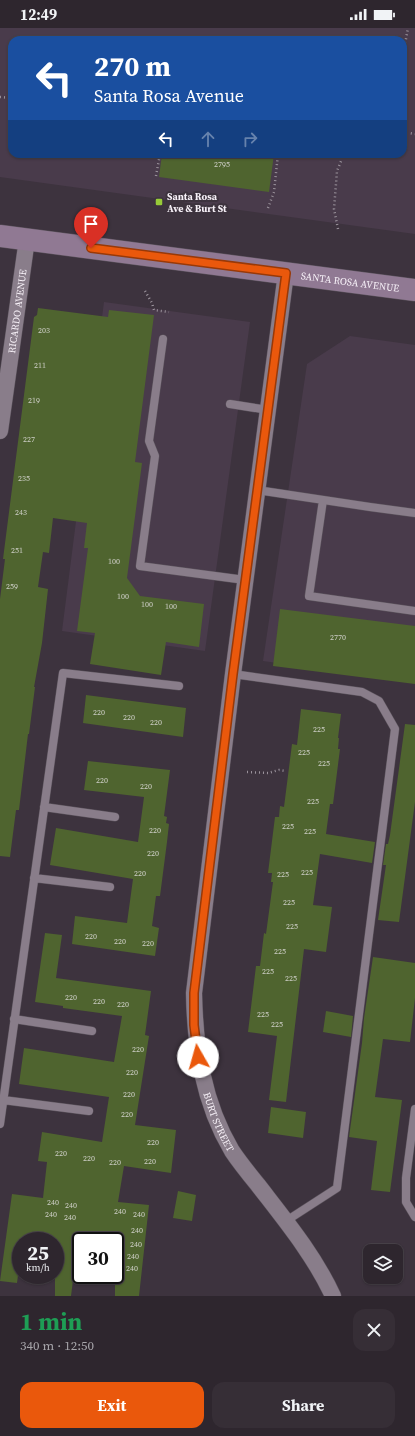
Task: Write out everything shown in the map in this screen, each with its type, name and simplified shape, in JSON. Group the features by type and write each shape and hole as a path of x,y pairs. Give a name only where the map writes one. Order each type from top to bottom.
{"main road":[{"name":"SANTA ROSA AVENUE","path":"0,236 415,290"}],"street":[{"name":"RICARDO AVENUE","path":"0,431 27,239"},
{"name":"BURT STREET","path":"286,273 233,674 194,993 194,1025 198,1057 204,1081 220,1129 233,1152 286,1221 319,1270 333,1296"}],"lane":[{"path":"163,339 149,441 155,456 140,566 246,580"},
{"path":"230,404 268,410"},
{"path":"257,490 415,513"},
{"path":"323,500 309,596 415,611"},
{"path":"0,1124 63,673 179,686"},
{"path":"233,674 362,692 379,701 396,729 337,1188 286,1221"},
{"path":"44,808 114,817"},
{"path":"34,878 110,887"},
{"path":"14,1019 92,1031"},
{"path":"3,1100 89,1111"},
{"path":"415,1109 406,1178 406,1202 415,1216"}],"path":[{"path":"156,176 159,158"},
{"path":"268,208 274,192 278,158"},
{"path":"338,229 334,209 337,170 342,158"},
{"path":"146,291 154,310 169,312"},
{"path":"247,772 268,773 279,770 286,771"}],"shaded area":[{"path":"0,28 415,28 415,234 0,177"},
{"path":"104,302 250,322 205,651 62,631"},
{"path":"350,336 415,345 415,682 263,661 307,364"}],"building":[{"path":"161,158 273,158 269,192 159,177"},
{"path":"38,308 108,317 109,310 154,315 135,462 142,463 127,578 140,596 204,604 199,647 166,642 161,675 90,664 95,633 77,631 88,548 84,548 87,523 53,518 49,553 43,552 38,587 48,589 19,810 16,810 10,857 0,856 0,599 5,559 3,559 34,317 37,315"},
{"path":"280,609 415,626 415,684 273,666"},
{"path":"86,695 186,708 183,737 83,723"},
{"path":"301,709 341,714 338,738 338,749 340,749 333,804 330,804 326,834 375,842 372,863 320,854 313,905 332,907 326,952 304,949 286,1102 269,1100 277,1036 248,1032 256,966 260,966 273,882 271,882 272,873 268,873 275,817 279,817 280,806 284,807 292,744 297,745"},
{"path":"405,724 415,725 415,802 399,922 378,920 386,865 383,865 386,844 388,844 390,835"},
{"path":"88,761 170,770 164,816 167,817 166,823 169,824 167,842 160,896 156,896 152,926 159,928 155,956 72,944 75,916 127,923 133,879 50,865 56,828 138,842 144,797 84,790"},
{"path":"45,933 62,935 56,978 151,991 145,1035 149,1036 135,1125 176,1130 171,1173 124,1166 118,1202 149,1205 139,1296 115,1296 115,1284 124,1284 124,1232 72,1232 73,1284 71,1296 55,1296 55,1284 64,1284 64,1232 12,1232 12,1282 0,1281 12,1194 43,1198 47,1162 38,1161 42,1132 102,1142 109,1097 19,1084 24,1048 114,1062 122,1016 63,1008 63,1006 35,1002"},
{"path":"373,957 415,963 415,998 410,1042 383,1039 375,1097 402,1100 390,1192 371,1190 377,1141 349,1137"},
{"path":"326,1011 353,1016 351,1037 323,1032"},
{"path":"271,1107 306,1112 303,1138 268,1133"},
{"path":"178,1191 196,1195 192,1221 173,1218"}],"place":[{"name":"Santa Rosa Ave & Burt St","path":"159,202"}],"route":[{"path":"91,248 286,273 233,674 194,993 194,1025 198,1057"}]}
